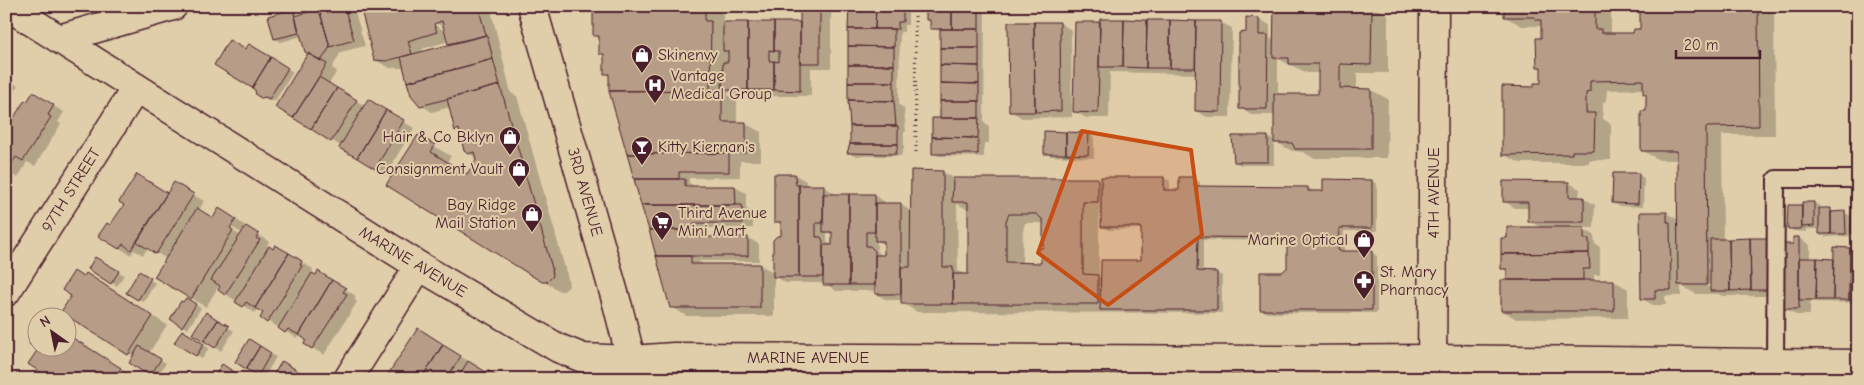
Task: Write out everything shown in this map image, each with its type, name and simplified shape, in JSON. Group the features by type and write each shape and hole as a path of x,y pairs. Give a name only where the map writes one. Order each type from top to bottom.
{"street":[{"name":"MARINE AVENUE","path":"7,6 419,266 558,348 583,358 634,369 674,357 937,369 1287,370 1858,364"},
{"path":"59,39 173,6"},
{"name":"3RD AVENUE","path":"532,6 634,369"},
{"name":"4TH AVENUE","path":"1432,369 1434,6"},
{"name":"97TH STREET","path":"6,292 136,88"},
{"path":"348,379 419,266"}],"lane":[{"path":"1774,364 1776,179 1858,179"}],"path":[{"path":"915,6 916,154"}],"highlighted area":[{"path":"1082,131 1191,150 1202,235 1108,305 1038,253"}],"building":[{"path":"328,6 344,6 354,40 330,47 319,9"},
{"path":"360,6 478,6 486,35 448,44 442,21 434,24 437,32 408,41 412,54 386,61 374,60"},
{"path":"593,6 705,6 705,21 711,21 710,90 609,91 609,74 604,74 604,54 599,54 599,36 593,36"},
{"path":"800,6 820,6 820,63 800,63"},
{"path":"849,6 876,6 875,29 848,29"},
{"path":"876,6 903,6 903,22 898,22 898,29 875,29"},
{"path":"926,6 952,6 952,29 930,29 930,20 926,20"},
{"path":"952,6 979,6 979,29 952,29"},
{"path":"1274,6 1372,6 1371,65 1340,64 1340,88 1371,89 1371,149 1295,149 1292,143 1274,143 1274,94 1318,94 1318,64 1289,64 1289,58 1273,58"},
{"path":"1504,6 1595,6 1595,29 1601,29 1601,33 1633,33 1634,29 1640,29 1640,6 1758,6 1759,126 1706,127 1707,285 1678,285 1677,151 1641,151 1641,111 1646,111 1646,94 1643,94 1643,80 1590,81 1590,92 1586,93 1586,113 1595,113 1594,151 1572,151 1572,154 1502,155 1502,86 1534,87 1534,83 1541,83 1541,67 1537,67 1536,38 1541,38 1541,20 1536,20 1535,17 1504,17"},
{"path":"293,9 299,33 274,39 268,16"},
{"path":"319,9 330,47 321,61 305,52 295,16"},
{"path":"1246,17 1259,18 1259,35 1268,35 1267,109 1239,109 1239,33 1246,32"},
{"path":"1100,19 1124,19 1123,67 1099,67"},
{"path":"1124,19 1147,20 1146,68 1123,67"},
{"path":"1147,20 1170,20 1170,68 1146,68"},
{"path":"1170,20 1196,21 1195,68 1170,68"},
{"path":"1196,21 1221,21 1220,112 1195,111"},
{"path":"723,22 748,22 748,90 722,90 723,62 728,62 728,51 723,51"},
{"path":"748,22 774,22 774,51 769,50 769,61 774,61 774,90 748,90"},
{"path":"774,22 800,22 800,91 774,90 774,61 779,62 779,51 774,51"},
{"path":"1008,22 1034,22 1035,112 1009,112"},
{"path":"1034,22 1060,22 1061,111 1035,112"},
{"path":"1075,22 1100,22 1098,113 1073,112"},
{"path":"848,29 894,29 894,47 848,46"},
{"path":"940,29 979,29 979,48 940,48"},
{"path":"487,35 493,59 407,82 401,57"},
{"path":"229,40 245,49 249,44 271,57 252,88 214,65"},
{"path":"848,46 894,47 894,65 848,65"},
{"path":"940,48 979,48 979,66 940,65"},
{"path":"308,53 327,64 293,118 275,107"},
{"path":"271,57 288,68 269,99 266,97 261,98 256,95 255,90 252,88"},
{"path":"493,59 500,85 420,106 411,95 407,82"},
{"path":"848,65 894,65 894,82 848,82"},
{"path":"940,65 979,66 979,84 940,83"},
{"path":"319,77 337,88 311,129 293,118"},
{"path":"848,82 894,82 894,101 848,100"},
{"path":"940,83 979,84 979,101 940,101"},
{"path":"500,85 552,268 553,276 547,282 542,282 386,185 418,135 435,145 431,152 467,174 476,160 474,152 468,154 464,151 459,129 455,131 447,99"},
{"path":"337,88 357,100 331,142 311,129"},
{"path":"722,90 722,122 746,122 746,153 627,154 609,91"},
{"path":"33,92 54,105 48,115 51,117 23,161 16,157 6,172 6,130 25,100 27,102"},
{"path":"368,99 386,110 357,158 339,148"},
{"path":"848,100 894,101 896,126 850,126"},
{"path":"940,101 979,101 979,118 940,118"},
{"path":"386,110 404,120 375,169 357,158"},
{"path":"932,118 979,118 978,138 932,137"},
{"path":"850,126 898,126 898,144 850,144"},
{"path":"1044,131 1066,132 1066,154 1044,154"},
{"path":"1066,132 1089,133 1088,155 1066,154"},
{"path":"1232,136 1268,136 1268,162 1234,162"},
{"path":"932,137 978,138 978,154 932,154"},
{"path":"850,144 898,144 896,154 847,153"},
{"path":"729,153 729,172 679,172 679,179 634,179 627,154"},
{"path":"911,170 943,171 943,267 953,267 953,304 901,304 901,267 910,267"},
{"path":"1613,173 1639,173 1638,204 1612,203"},
{"path":"137,174 167,193 131,250 123,244 119,249 98,236 107,223 110,225 124,205 119,202"},
{"path":"774,174 795,174 796,185 799,185 799,277 773,277 773,240 777,236 781,236 781,222 774,222"},
{"path":"1101,177 1164,177 1164,190 1179,190 1179,177 1195,177 1194,186 1308,187 1308,191 1323,191 1323,179 1372,180 1372,228 1339,228 1338,251 1372,251 1372,310 1260,310 1260,272 1282,272 1287,268 1287,238 1198,237 1197,271 1217,272 1217,310 1100,310 1101,260 1141,260 1141,227 1101,227"},
{"path":"953,178 1098,178 1098,202 1083,202 1083,274 1098,275 1098,304 953,304 953,274 968,274 968,202 952,202","holes":["1009,214 1036,214 1043,220 1043,248 1039,248 1041,263 1006,262 1006,221"]},
{"path":"634,179 685,179 685,186 735,186 736,205 641,205"},
{"path":"1503,181 1569,182 1569,197 1584,197 1584,222 1528,222 1528,202 1503,202"},
{"path":"174,182 194,194 156,254 137,242"},
{"path":"799,185 824,185 823,223 816,223 816,237 821,237 823,241 823,277 799,277"},
{"path":"823,194 849,194 849,285 823,285 823,245 832,245 832,232 823,232"},
{"path":"849,194 875,194 875,232 866,232 866,246 870,246 875,251 875,285 849,285"},
{"path":"1802,202 1814,202 1814,226 1802,227"},
{"path":"875,203 901,203 901,294 875,294 875,255 884,255 884,241 875,241"},
{"path":"641,205 742,205 743,223 694,223 693,230 649,230"},
{"path":"1788,205 1802,205 1801,229 1787,229"},
{"path":"197,208 213,218 219,208 236,219 230,228 233,230 191,299 154,277"},
{"path":"1819,208 1831,208 1831,234 1819,234"},
{"path":"1852,210 1858,210 1858,234 1851,233"},
{"path":"1845,211 1846,234 1831,234 1831,212"},
{"path":"1640,212 1667,212 1667,222 1670,222 1671,290 1655,290 1655,299 1641,299"},
{"path":"246,226 259,234 256,238 260,240 225,295 218,290 220,286 211,280"},
{"path":"1507,227 1584,227 1584,239 1589,239 1589,253 1501,254 1501,238 1507,238"},
{"path":"649,230 700,230 700,237 748,237 748,256 656,256"},
{"path":"1793,237 1799,237 1799,309 1784,309 1784,244 1793,244"},
{"path":"1750,238 1751,290 1730,291 1729,239"},
{"path":"1750,238 1771,238 1772,290 1751,290"},
{"path":"1710,239 1729,239 1730,291 1710,291"},
{"path":"275,245 289,253 255,308 246,302 243,307 235,302 269,246 273,249"},
{"path":"1834,247 1850,248 1849,300 1833,300"},
{"path":"1850,248 1858,248 1858,300 1849,300"},
{"path":"289,253 302,261 300,265 302,266 267,323 260,318 263,313 255,308"},
{"path":"1589,253 1590,269 1583,269 1583,280 1507,280 1507,269 1501,269 1501,254"},
{"path":"656,256 691,256 691,264 760,264 760,308 670,308"},
{"path":"95,257 119,271 111,284 88,269"},
{"path":"1799,258 1817,258 1816,300 1799,300"},
{"path":"1817,258 1834,259 1833,300 1816,300"},
{"path":"74,271 83,277 86,273 153,316 128,355 78,323 78,308 64,308 71,296 62,290"},
{"path":"139,271 151,278 138,300 126,293"},
{"path":"318,271 332,280 299,335 288,329 285,333 278,328 312,273 316,275"},
{"path":"332,280 346,288 343,292 347,294 312,349 304,344 306,340 299,335"},
{"path":"1501,280 1614,280 1614,311 1501,311"},
{"path":"186,298 196,304 182,327 170,319 181,301 183,302"},
{"path":"206,312 218,320 204,341 192,334"},
{"path":"218,320 229,326 215,348 204,341"},
{"path":"418,328 443,344 421,379 385,379"},
{"path":"182,330 204,344 196,356 174,343"},
{"path":"249,339 260,346 246,369 235,362"},
{"path":"78,341 121,368 114,379 51,379 28,364 32,358 78,358"},
{"path":"443,345 461,356 446,379 421,379"},
{"path":"139,346 161,359 150,376 129,363"},
{"path":"260,346 271,353 258,376 246,369"},
{"path":"282,361 303,374 300,379 271,379"},
{"path":"468,361 486,372 481,379 457,379"},
{"path":"222,364 245,379 213,379"},
{"path":"487,370 502,379 481,379"},
{"path":"156,371 169,379 151,379"}],"place":[{"name":"Skinenvy","path":"642,74"},
{"name":"Vantage Medical Group","path":"655,104"},
{"name":"Hair & Co Bklyn","path":"510,156"},
{"name":"Kitty Kiernan's","path":"642,166"},
{"name":"Consignment Vault","path":"519,188"},
{"name":"Bay Ridge Mail Station","path":"532,233"},
{"name":"Third Avenue Mini Mart","path":"662,241"},
{"name":"Marine Optical","path":"1364,259"},
{"name":"St. Mary Pharmacy","path":"1364,300"}]}
